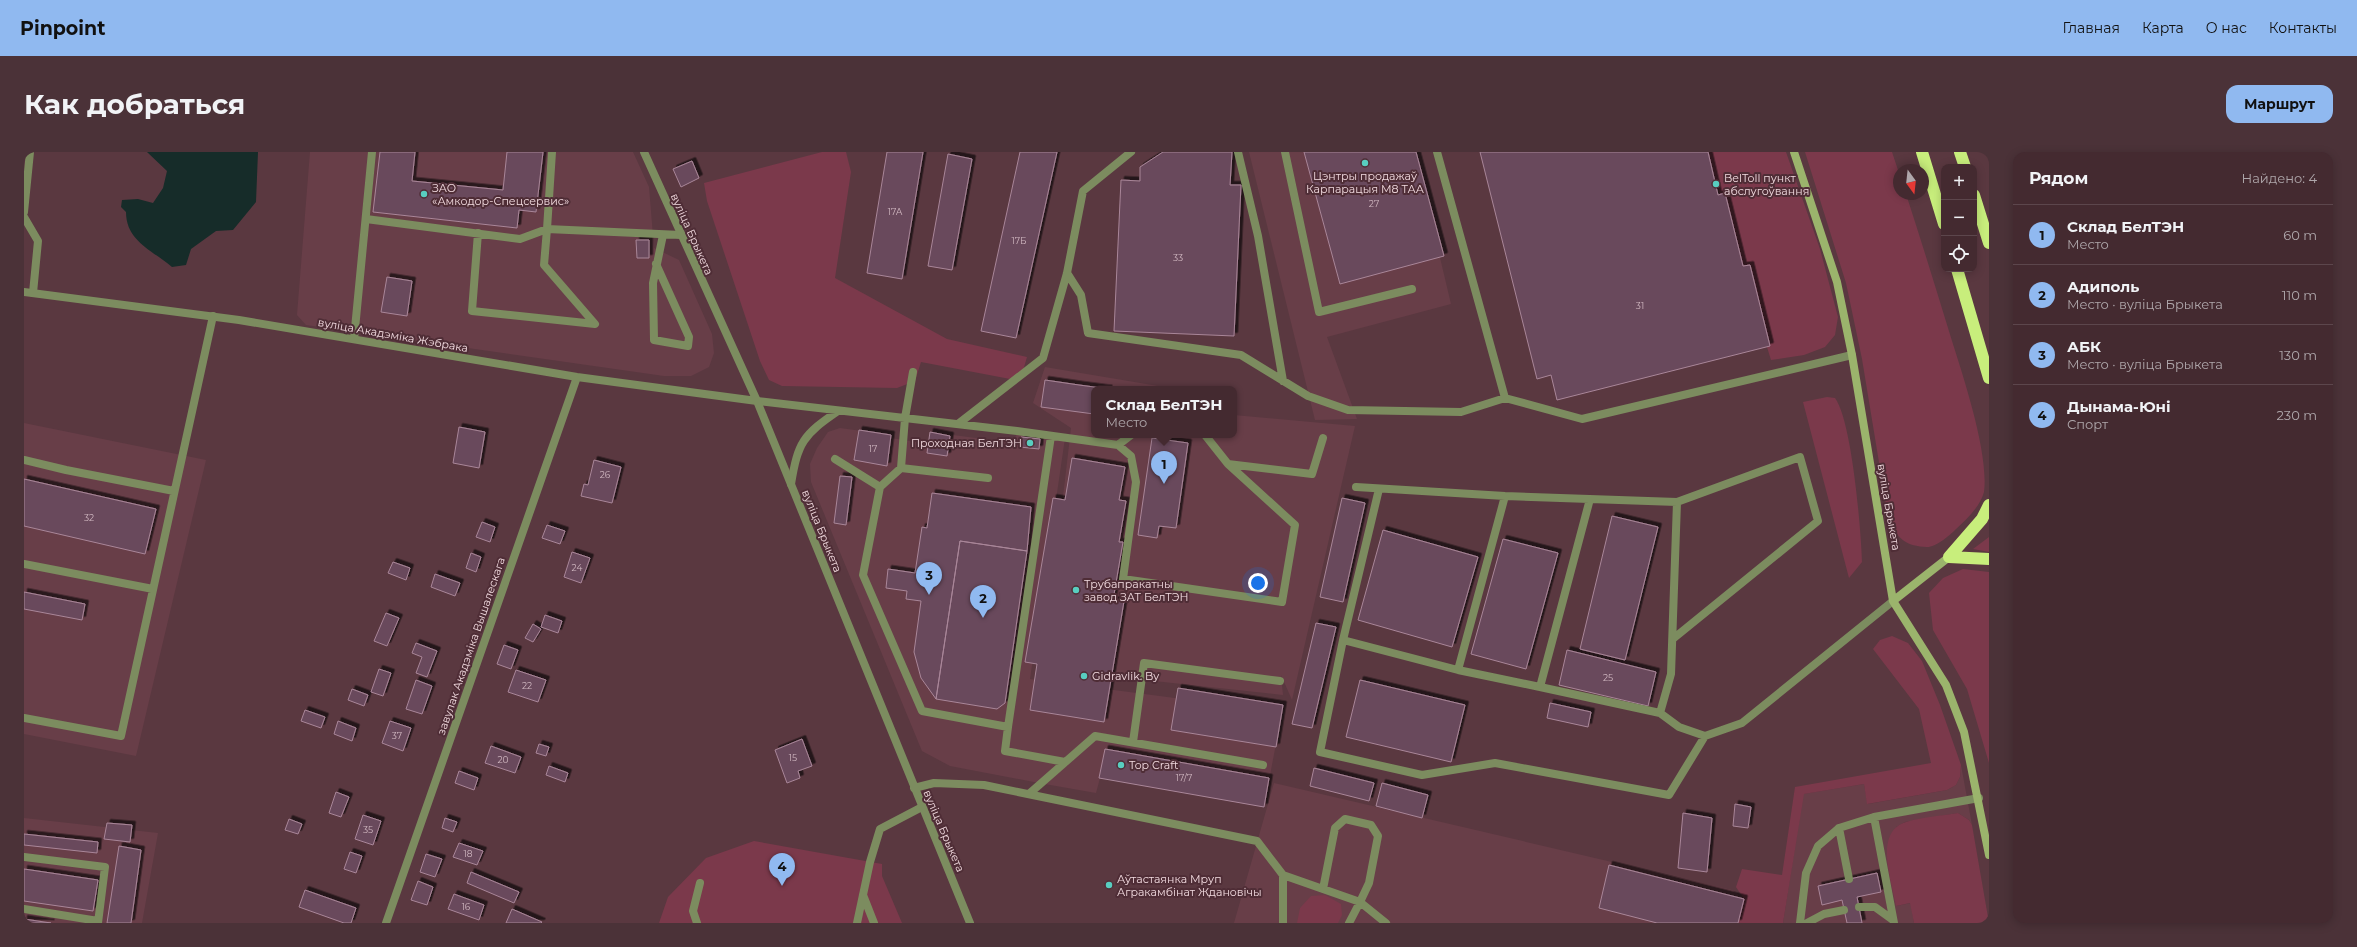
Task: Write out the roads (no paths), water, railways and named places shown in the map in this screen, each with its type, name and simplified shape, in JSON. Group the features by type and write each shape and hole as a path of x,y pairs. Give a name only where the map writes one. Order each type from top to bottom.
{"highway":[{"path":"1922,152 1941,214"},
{"path":"1960,152 1964,164"},
{"path":"1976,200 1989,243"},
{"path":"1958,272 1989,378"},
{"path":"1949,557 1982,519 1989,505"},
{"path":"1949,557 1989,559"}],"street":[{"path":"24,212 30,152"},
{"path":"354,339 372,152"},
{"path":"478,233 472,311 595,324 544,265 552,152"},
{"name":"вуліца Брыкета","path":"644,152 680,235 757,401 970,923"},
{"path":"958,424 1043,358 1067,273 1083,191 1131,152"},
{"path":"1238,152 1258,236 1283,381"},
{"path":"1285,152 1319,312 1412,289"},
{"path":"1437,152 1505,398"},
{"name":"вуліца Брыкета","path":"1794,152 1837,282 1852,355 1893,601 1946,685 1964,732 1979,798 1989,854"},
{"path":"24,217 38,241 33,293"},
{"path":"366,218 520,239 547,229 680,235"},
{"path":"656,264 689,337 688,346 654,340 653,283 656,264 663,234"},
{"path":"1067,273 1081,295 1088,333 1241,355 1308,396 1348,410 1461,412 1505,398 1582,419 1852,355"},
{"name":"вуліца Акадэміка Жэбрака","path":"24,292 213,316 577,377 757,401 958,424 1118,445"},
{"path":"24,718 121,736 213,316"},
{"path":"913,372 905,418 901,468 880,487 863,575 922,711 1008,727"},
{"name":"завулак Акадэміка Вышалескага","path":"386,923 577,377"},
{"path":"790,484 798,449 807,434 838,411"},
{"path":"1051,436 1005,751 1065,762"},
{"path":"1127,438 1118,445 1131,456 1136,482 1124,580 1282,602 1295,525 1228,464 1207,438"},
{"path":"1228,464 1312,474 1323,438"},
{"path":"1356,487 1505,496 1677,502 1800,457 1818,522 1674,638"},
{"path":"835,459 880,487"},
{"path":"24,460 66,470 174,491"},
{"path":"901,468 988,478"},
{"path":"1379,489 1343,640 1320,752 1422,775 1495,763 1669,796 1705,736"},
{"path":"1458,670 1505,496"},
{"path":"1540,687 1590,499"},
{"path":"1660,712 1672,674 1677,502"},
{"path":"1343,640 1458,670 1660,712 1679,727 1705,736 1742,723 1949,557"},
{"path":"24,564 153,589"},
{"path":"1133,742 1144,663 1280,681"},
{"path":"1030,793 1095,736 1263,765"},
{"path":"914,788 934,783 984,785 1030,793 1257,841 1283,875 1360,902 1386,923"},
{"path":"1800,923 1806,873 1818,846 1839,828 1874,817 1979,798"},
{"path":"857,923 880,829 922,807"},
{"path":"1874,817 1894,921"},
{"path":"1323,889 1335,828 1345,819 1371,825 1378,836 1369,883 1349,923"},
{"path":"1839,828 1849,879"},
{"path":"24,857 105,867 98,922 24,909"},
{"path":"1283,875 1283,923"},
{"path":"697,923 693,911 700,883"},
{"path":"863,895 874,923"},
{"path":"1859,907 1875,907 1894,921"},
{"path":"1808,923 1824,914 1844,910"}],"place":[{"name":"Цэнтры продажаў Карпарацыя М8 ТАА","path":"1365,163"},
{"name":"BelToll пункт абслугоўвання","path":"1716,184"},
{"name":"ЗАО «Амкодор-Спецсервис»","path":"424,194"},
{"name":"Проходная БелТЭН","path":"1030,443"},
{"name":"Склад БелТЭН","path":"1164,484"},
{"name":"Трубапракатны завод ЗАТ БелТЭН","path":"1076,590"},
{"name":"АБК","path":"929,595"},
{"name":"Адиполь","path":"983,618"},
{"name":"Gidravlik. By","path":"1084,676"},
{"name":"Top Craft","path":"1121,765"},
{"name":"Аўтастаянка Мруп Агракамбінат Ждановічы","path":"1109,885"},
{"name":"Дынама-Юні","path":"782,886"}]}
